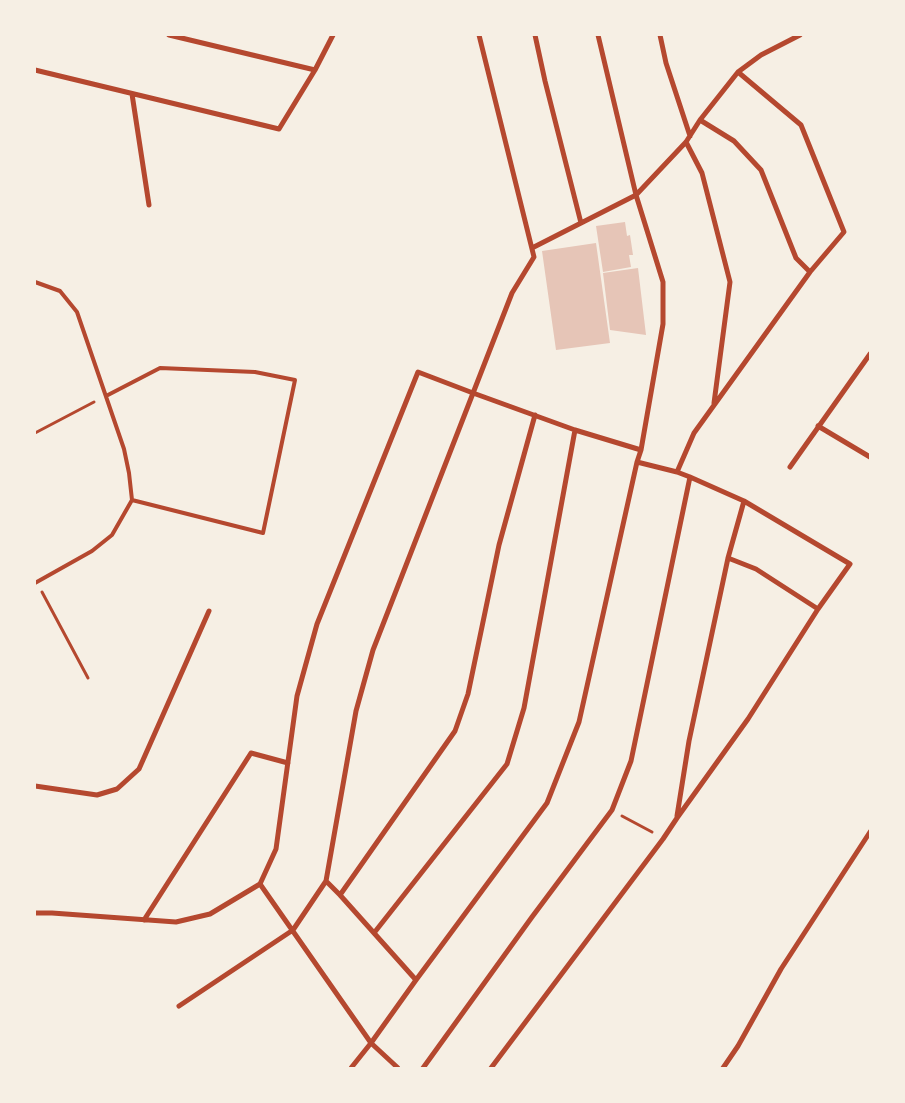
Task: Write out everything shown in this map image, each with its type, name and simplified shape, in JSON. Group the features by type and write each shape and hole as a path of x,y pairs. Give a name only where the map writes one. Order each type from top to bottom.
{"street":[{"path":"170,35 315,70"},
{"path":"35,70 279,129 315,70 333,35"},
{"path":"179,1006 293,930 326,882 356,711 373,650 512,293 534,257 478,35"},
{"path":"535,35 582,223"},
{"path":"351,1068 547,803 579,722 641,450 663,324 663,282 636,195 598,35"},
{"path":"660,35 666,63 690,136"},
{"path":"532,248 636,195 686,142 700,120 738,72 761,55 800,35"},
{"path":"677,472 694,433 810,272 844,232 801,125 738,72"},
{"path":"132,94 148,205"},
{"path":"700,120 734,141 761,170 796,258 810,272"},
{"path":"686,142 702,173 730,282 714,405"},
{"path":"790,467 870,354"},
{"path":"35,913 176,922 210,914 260,884 276,849 297,696 317,624 418,372 575,430 641,450"},
{"path":"340,895 455,731 468,694 499,545 534,415"},
{"path":"818,426 870,457"},
{"path":"374,933 507,764 524,708 575,430"},
{"path":"491,1068 663,839 748,719 818,609 850,564 744,501 677,472 637,462"},
{"path":"423,1068 612,810 631,761 690,477"},
{"path":"677,818 689,741 728,558 744,501"},
{"path":"728,558 756,569 818,609"},
{"path":"35,786 97,795 116,789 140,769 209,611"},
{"path":"144,920 251,753 288,763"},
{"path":"723,1068 738,1046 782,969 870,832"},
{"path":"326,882 340,895 416,980"},
{"path":"260,884 371,1043 398,1068"}],"lane":[{"path":"35,282 60,291 77,312 124,449 132,500 112,535 92,551 36,583"},
{"path":"106,396 160,368 255,372 295,380 263,533 132,500"}],"path":[{"path":"35,432 106,396"},
{"path":"36,583 88,678"},
{"path":"612,810 663,839"}],"building":[{"path":"625,222 627,236 630,235 633,255 629,255 631,267 603,272 596,226"},
{"path":"596,243 610,343 556,350 542,251"},
{"path":"638,268 646,335 610,330 603,273"}]}
